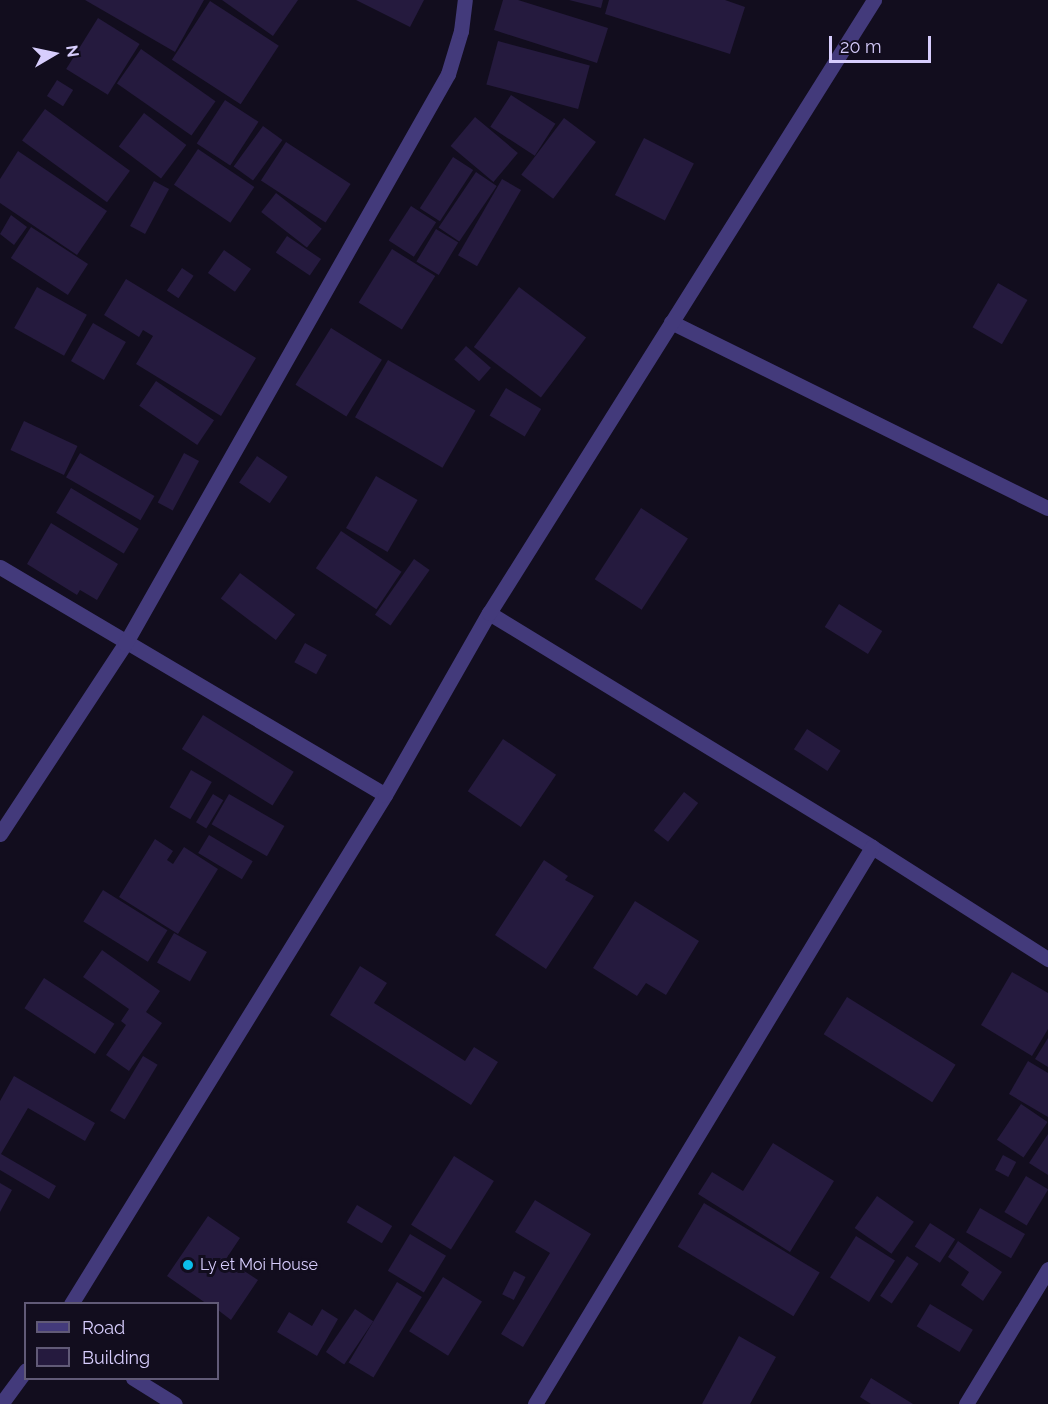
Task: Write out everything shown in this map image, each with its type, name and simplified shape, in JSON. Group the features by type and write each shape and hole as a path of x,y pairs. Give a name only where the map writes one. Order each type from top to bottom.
{"street":[{"path":"0,834 125,644 448,74 461,31 465,0"},
{"path":"72,1302 385,795 489,613 874,0"},
{"path":"670,322 1046,504"},
{"path":"0,567 125,644 385,795"},
{"path":"489,613 872,847 1048,959"},
{"path":"535,1404 872,847"},
{"path":"966,1404 1048,1269"},
{"path":"1,1404 24,1373"},
{"path":"136,1380 175,1404"}],"building":[{"path":"85,0 204,0 175,52"},
{"path":"222,0 298,0 273,36"},
{"path":"356,0 424,0 410,27"},
{"path":"503,0 518,0 608,28 597,63 494,30"},
{"path":"569,0 603,0 601,8"},
{"path":"609,0 725,0 745,7 730,54 605,14"},
{"path":"210,1 279,46 241,104 172,60"},
{"path":"98,18 140,44 108,95 66,69"},
{"path":"498,41 590,66 578,109 486,84"},
{"path":"141,49 216,101 191,136 117,83"},
{"path":"57,80 73,90 63,106 47,96"},
{"path":"511,95 555,124 535,156 490,127"},
{"path":"225,100 259,122 230,165 197,144"},
{"path":"45,109 130,171 107,202 22,141"},
{"path":"144,113 186,145 161,178 119,147"},
{"path":"475,117 518,153 493,182 451,146"},
{"path":"564,118 596,142 553,199 521,175"},
{"path":"263,126 282,140 253,181 234,166"},
{"path":"644,138 694,163 665,220 615,195"},
{"path":"286,142 351,184 326,223 261,181"},
{"path":"198,149 254,187 230,223 174,185"},
{"path":"18,151 107,211 77,255 0,203 0,179"},
{"path":"453,157 473,170 440,221 420,208"},
{"path":"476,172 497,186 459,242 439,228"},
{"path":"502,179 521,190 477,266 458,255"},
{"path":"154,181 169,189 145,234 130,226"},
{"path":"276,193 322,229 307,248 261,212"},
{"path":"411,206 436,222 414,257 389,240"},
{"path":"11,215 27,227 14,245 0,234"},
{"path":"31,227 88,264 68,295 11,258"},
{"path":"436,229 458,242 439,275 416,262"},
{"path":"287,236 321,259 310,276 276,253"},
{"path":"392,249 435,276 402,329 359,302"},
{"path":"224,250 251,269 235,292 208,273"},
{"path":"182,268 194,276 179,298 167,290"},
{"path":"126,279 256,358 221,416 136,364 153,336 143,330 139,337 104,315"},
{"path":"998,283 1027,300 1002,344 972,327"},
{"path":"37,287 87,315 64,356 14,328"},
{"path":"519,287 586,338 541,397 474,347"},
{"path":"93,323 126,342 104,380 71,361"},
{"path":"331,328 382,360 346,417 295,385"},
{"path":"466,346 491,368 479,381 454,360"},
{"path":"388,360 475,410 442,468 355,417"},
{"path":"156,381 214,420 197,445 139,406"},
{"path":"506,388 541,409 525,437 490,415"},
{"path":"24,421 77,446 64,475 10,450"},
{"path":"80,453 154,496 140,520 66,477"},
{"path":"184,453 199,461 173,510 158,502"},
{"path":"257,456 288,477 270,503 239,483"},
{"path":"376,476 418,500 388,552 346,528"},
{"path":"71,488 139,529 124,554 56,513"},
{"path":"641,508 688,538 642,610 595,579"},
{"path":"51,523 118,564 97,600 80,590 77,595 27,564"},
{"path":"341,531 402,572 376,609 316,568"},
{"path":"414,559 430,570 391,626 375,615"},
{"path":"240,573 295,615 276,640 221,599"},
{"path":"839,604 882,631 868,654 825,627"},
{"path":"305,643 327,655 316,674 294,662"},
{"path":"203,715 294,772 273,806 182,749"},
{"path":"807,729 841,751 827,771 794,749"},
{"path":"503,739 556,775 521,827 468,791"},
{"path":"191,770 212,782 190,819 170,807"},
{"path":"684,792 698,803 668,842 654,831"},
{"path":"213,794 223,800 206,828 196,822"},
{"path":"229,794 284,826 267,856 211,824"},
{"path":"209,835 253,861 242,879 198,853"},
{"path":"155,839 173,851 167,860 173,864 184,847 218,869 178,934 119,897"},
{"path":"544,860 568,876 565,880 594,896 546,969 495,935"},
{"path":"103,890 167,930 148,962 83,921"},
{"path":"635,901 699,941 666,995 646,983 637,996 593,968"},
{"path":"174,933 207,952 190,981 157,962"},
{"path":"102,950 160,991 146,1012 162,1023 129,1071 106,1055 126,1025 121,1021 129,1009 83,977"},
{"path":"360,966 387,983 374,1003 465,1061 474,1047 498,1062 471,1105 330,1015"},
{"path":"1012,972 1048,993 1048,1029 1032,1056 981,1025"},
{"path":"44,978 114,1024 95,1054 24,1008"},
{"path":"847,997 956,1065 932,1102 824,1034"},
{"path":"1048,1038 1048,1067 1035,1059"},
{"path":"143,1056 158,1065 125,1120 110,1111"},
{"path":"1028,1061 1048,1073 1048,1117 1009,1094"},
{"path":"14,1076 95,1123 85,1141 28,1108 1,1154 56,1186 49,1199 0,1170 0,1101"},
{"path":"1021,1104 1048,1122 1023,1158 997,1140"},
{"path":"1048,1134 1048,1175 1029,1163"},
{"path":"773,1143 834,1181 790,1252 698,1194 712,1172 743,1191"},
{"path":"1003,1155 1016,1162 1008,1177 995,1170"},
{"path":"454,1156 494,1181 451,1250 411,1225"},
{"path":"1026,1176 1048,1189 1027,1225 1004,1212"},
{"path":"0,1183 12,1190 0,1212"},
{"path":"877,1196 914,1222 891,1254 855,1228"},
{"path":"535,1200 591,1234 523,1347 501,1334 550,1253 515,1232"},
{"path":"704,1203 820,1273 793,1316 678,1247"},
{"path":"357,1205 392,1226 382,1243 347,1222"},
{"path":"980,1208 1025,1234 1011,1258 966,1232"},
{"path":"208,1216 240,1238 226,1259 258,1280 231,1320 219,1311 219,1302 204,1302 167,1276"},
{"path":"930,1223 955,1239 940,1263 915,1246"},
{"path":"410,1234 446,1256 424,1292 388,1271"},
{"path":"856,1236 895,1260 869,1302 830,1278"},
{"path":"958,1241 1002,1272 983,1301 961,1285 969,1272 948,1257"},
{"path":"907,1256 919,1264 892,1304 880,1296"},
{"path":"514,1271 526,1277 514,1300 502,1294"},
{"path":"443,1277 482,1301 448,1356 409,1331"},
{"path":"397,1282 422,1297 373,1378 349,1363"},
{"path":"930,1304 973,1330 959,1352 917,1326"},
{"path":"322,1309 338,1319 317,1356 277,1332 289,1312 312,1326"},
{"path":"355,1309 373,1321 344,1364 326,1352"},
{"path":"739,1336 776,1357 750,1404 702,1404"},
{"path":"871,1378 913,1404 871,1404 860,1397"}],"place":[{"name":"Ly et Moi House","path":"188,1265"}]}
